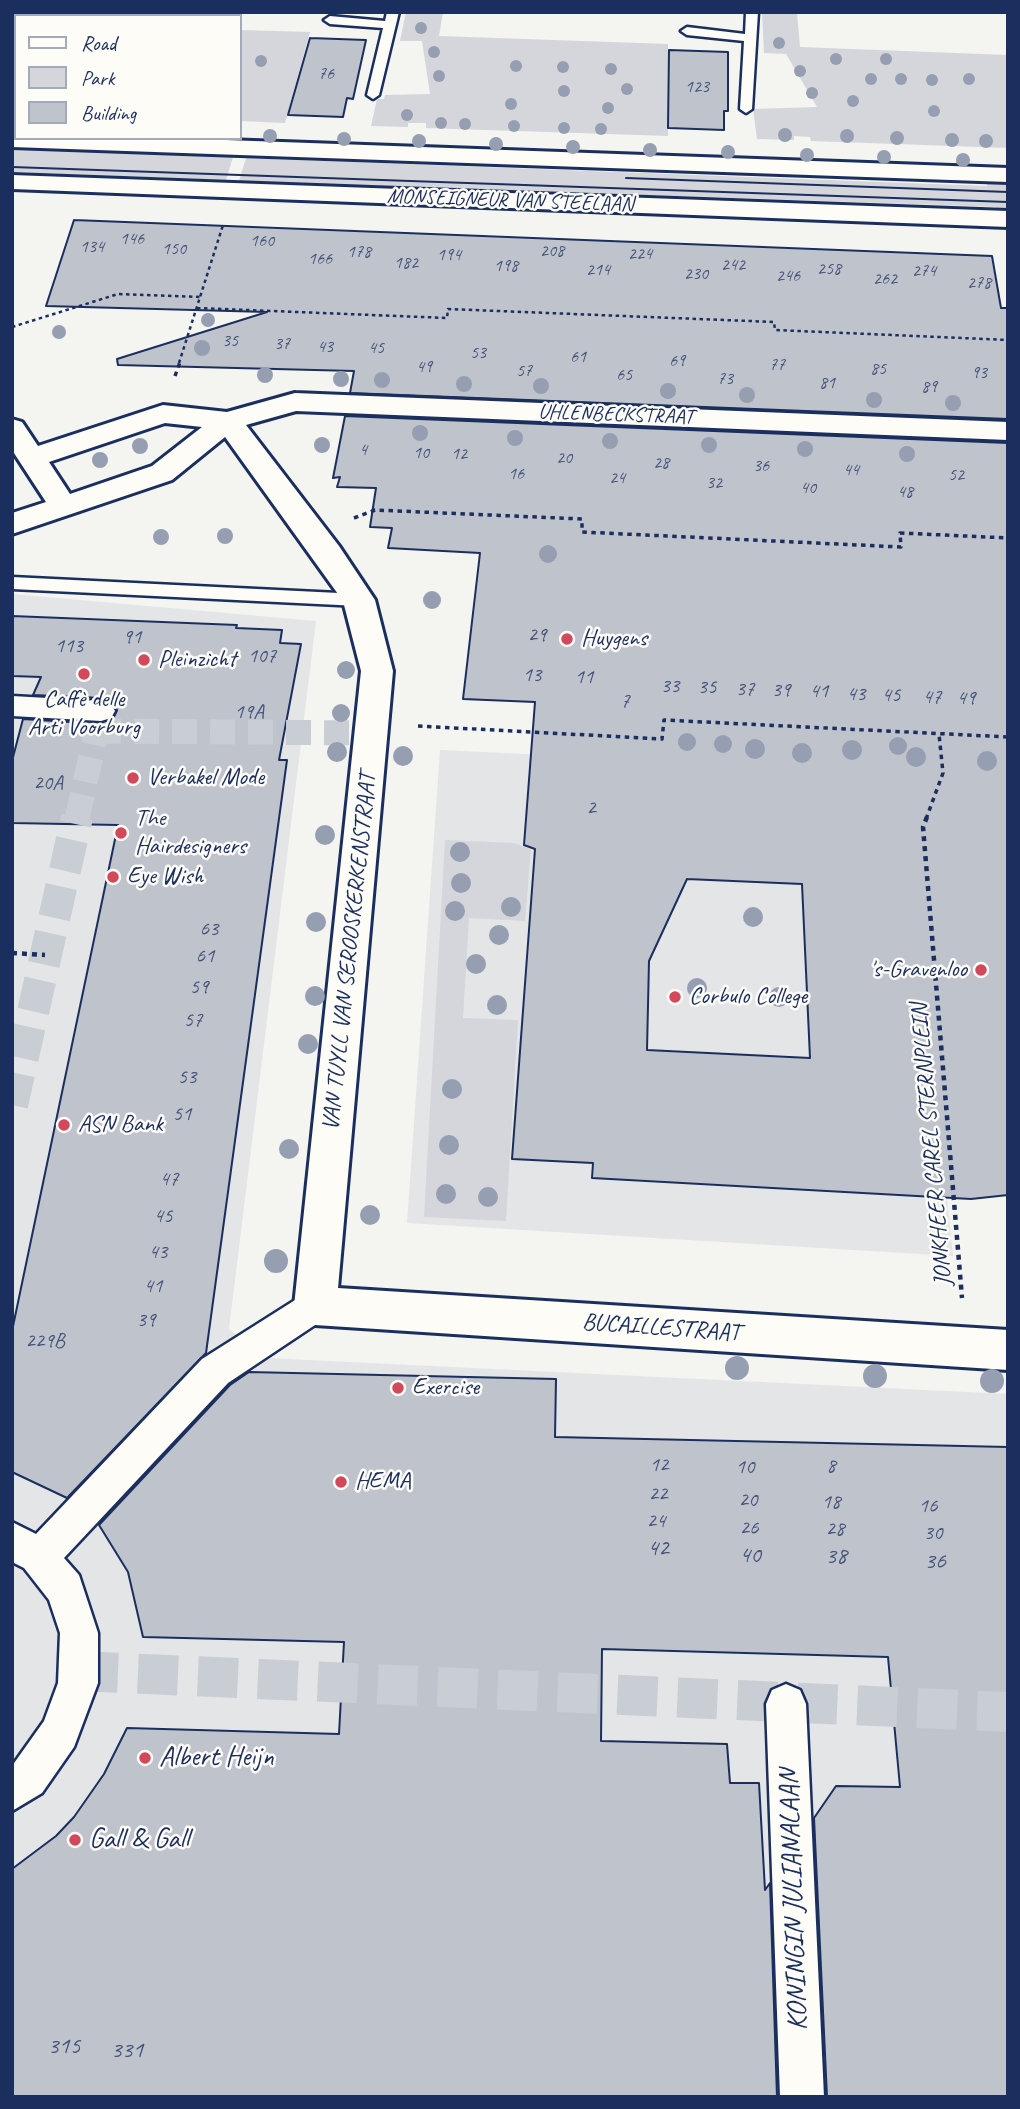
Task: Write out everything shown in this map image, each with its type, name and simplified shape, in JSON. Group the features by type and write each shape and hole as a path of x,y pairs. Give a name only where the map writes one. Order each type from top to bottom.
{"street":[{"name":"MONSEIGNEUR VAN STEELAAN","path":"12,140 1008,175"},
{"name":"MONSEIGNEUR VAN STEELAAN","path":"12,183 1008,219"},
{"name":"UHLENBECKSTRAAT","path":"31,457 163,414 228,421 295,402 1008,431"},
{"name":"UHLENBECKSTRAAT","path":"12,524 162,473 228,421"},
{"name":"VAN TUYLL VAN SEROOSKERKENSTRAAT","path":"228,421 359,600 377,671 315,1306"},
{"path":"12,428 64,507"},
{"path":"12,706 101,711"},
{"path":"12,1791 28,1779 60,1733 78,1683 79,1633 65,1589 26,1549 215,1371 315,1306"},
{"name":"BUCAILLESTRAAT","path":"315,1306 1008,1350"},
{"name":"KONINGIN JULIANALAAN","path":"786,1704 803,2097"}],"lane":[{"path":"746,109 752,12"},
{"path":"330,20 392,19 373,95"},
{"path":"687,31 750,37"},
{"path":"12,583 359,600"}],"path":[{"path":"163,414 225,220"},
{"path":"12,327 118,294 200,297"},
{"path":"197,308 447,318 448,309 475,310 774,322 775,330 1008,340"},
{"path":"313,534 375,510 582,519 582,532 887,547 901,547 900,533 1008,538"},
{"path":"372,733 396,725 662,739 664,720 1008,737"},
{"name":"JONKHEER CAREL STERNPLEIN","path":"939,734 943,773 923,827 966,1347"},
{"path":"12,953 45,955"}],"shaded area":[{"path":"12,594 316,621 229,1329 267,1358 1008,1394 1008,2097 12,2097"},
{"name":"Corbulo College","path":"440,750 904,772 953,1256 407,1223"}],"green space":[{"path":"406,12 443,12 439,36 668,44 668,136 426,128 426,123 408,123 408,127 371,126 377,99 384,99 385,95 430,94 422,41 400,41"},
{"path":"762,12 797,13 800,47 1008,55 1008,148 811,141 810,137 794,136 794,140 757,139 753,109 817,107 786,54 764,53"},
{"path":"242,30 310,32 285,123 242,121"},
{"path":"12,149 233,157 226,180 12,172"},
{"path":"246,158 987,186 987,181 1008,182 1008,212 997,212 996,207 239,181"},
{"path":"445,840 514,843 531,849 525,921 469,918 463,1018 518,1020 506,1221 424,1217"}],"building":[{"path":"310,38 366,40 353,99 347,98 343,117 288,115"},
{"path":"669,50 728,52 728,111 724,111 724,130 668,128"},
{"path":"74,220 992,256 1001,308 1008,308 1008,419 350,393 354,371 118,365 117,359 267,312 46,306"},
{"path":"345,416 1008,443 1008,1195 971,1199 592,1178 593,1163 512,1159 535,849 524,845 535,702 463,699 480,553 388,548 392,528 370,527 376,488 337,487 340,477 333,478","holes":["687,879 802,884 810,1058 647,1050 649,961"]},
{"path":"12,616 237,625 236,628 282,630 280,643 301,644 279,760 287,760 206,1353 67,1498 12,1472 12,1331 118,825 12,823 12,761 23,719 101,724 113,719 117,710 112,701 102,698 33,695 41,677 12,676"},
{"path":"249,1372 556,1379 555,1437 1008,1447 1008,2097 827,2097 814,1818 836,1786 900,1787 888,1657 602,1649 601,1741 727,1744 730,1783 759,1783 765,1890 770,1883 777,2097 12,2097 12,1869 56,1836 74,1817 104,1774 127,1728 339,1734 344,1642 143,1637 128,1572 99,1525 230,1385"}],"tunnel":[{"path":"97,731 101,711"},
{"path":"77,819 97,731"},
{"path":"97,731 372,733"},
{"path":"12,1105 77,817"},
{"path":"78,1671 1008,1712"}],"tram line":[{"path":"12,167 1008,202"},
{"path":"626,178 1008,192"}],"place":[{"name":"Huygens","path":"567,639"},
{"name":"Pleinzicht","path":"144,660"},
{"name":"Caffè delle Arti Voorburg","path":"84,674"},
{"name":"Verbakel Mode","path":"133,778"},
{"name":"The Hairdesigners","path":"121,833"},
{"name":"Eye Wish","path":"113,877"},
{"name":"'s-Gravenloo","path":"981,970"},
{"name":"Corbulo College","path":"675,997"},
{"name":"ASN Bank","path":"64,1125"},
{"name":"Exercise","path":"398,1388"},
{"name":"HEMA","path":"341,1482"},
{"name":"Albert Heijn","path":"145,1758"},
{"name":"Gall & Gall","path":"75,1840"}]}
